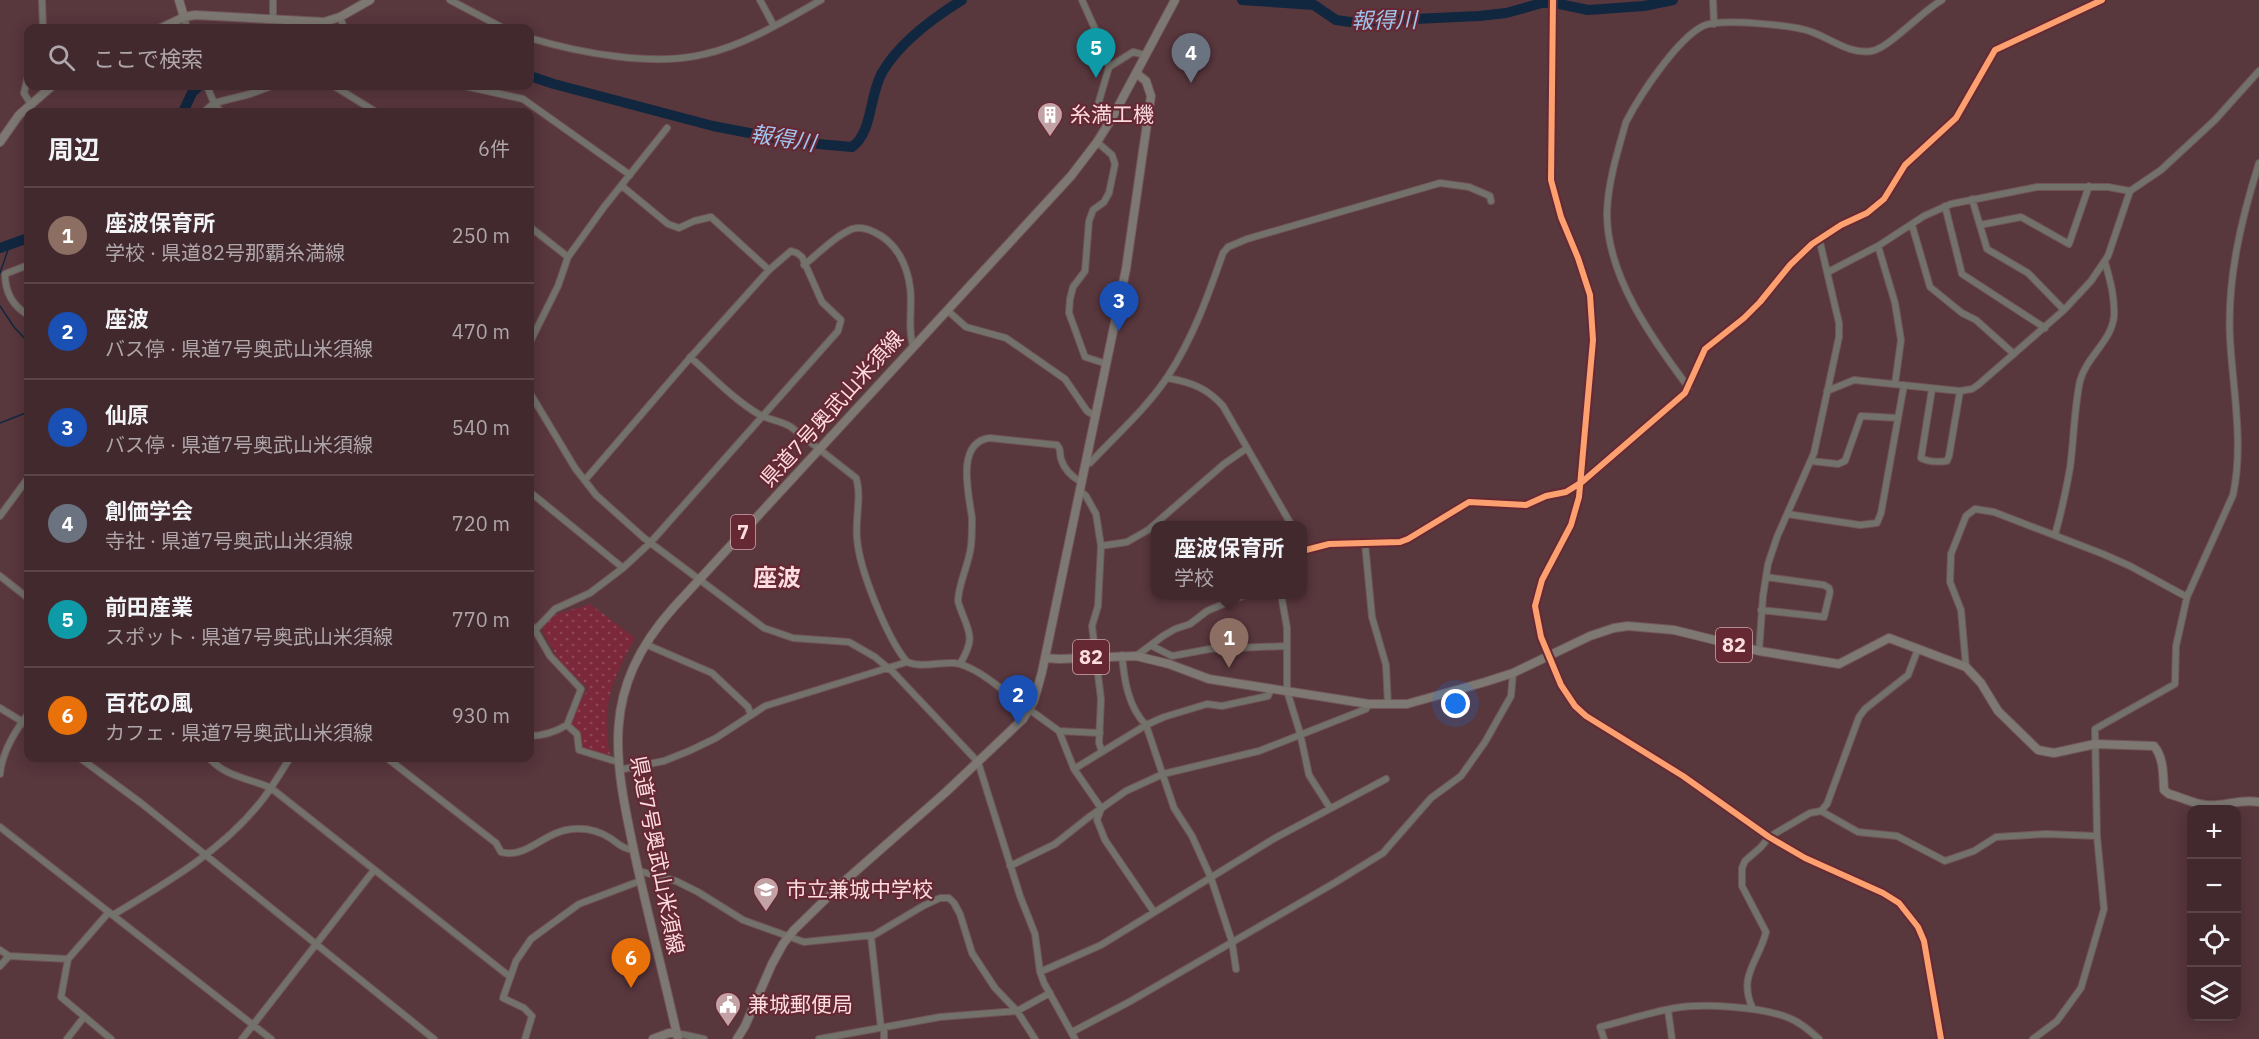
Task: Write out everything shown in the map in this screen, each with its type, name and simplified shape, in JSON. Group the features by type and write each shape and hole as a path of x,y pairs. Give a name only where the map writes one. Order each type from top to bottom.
{"main road":[{"path":"179,0 184,16"},
{"path":"169,24 184,16 195,15 317,22 340,17 370,0"},
{"name":"県道7号奥武山米須線","path":"677,1036 640,881 618,766 617,732 621,703 631,672 645,644 665,617 1071,176 1096,142 1173,3"},
{"path":"736,1039 745,1026 772,964 789,936 856,870 978,762 1029,711 1038,688 1045,658 1126,269 1151,96 1146,81 1136,73"},
{"path":"26,108 47,90"},
{"path":"0,142 24,111"},
{"name":"82","path":"1045,658 1122,655 1170,660 1209,679 1388,705 1407,704 1513,674 1603,632 1628,626 1674,630 1759,651 1839,664 1847,662 1868,647 1889,638 1966,667 1981,683 1998,711 2038,750 2054,753 2095,744 2154,746 2162,762 2164,790 2169,794 2205,805 2221,805 2239,800 2259,802"},
{"path":"653,1039 669,1033 677,1036"}],"street":[{"path":"42,0 43,24"},
{"path":"273,0 273,20"},
{"path":"450,0 495,24"},
{"path":"760,0 774,26"},
{"path":"534,39 572,49 606,54 682,58 719,50 774,26 821,0"},
{"path":"1082,0 1109,66 1097,108"},
{"path":"1553,0 1551,180 1561,217 1585,277 1592,316 1593,340 1582,482 1578,504 1571,525 1538,591 1535,606 1536,622 1548,656 1561,685 1575,706 1586,716 1683,776 1769,837 1805,858 1883,892 1899,903 1918,927 1924,941 1941,1039"},
{"path":"1713,0 1714,22"},
{"path":"1689,388 1645,325 1622,279 1612,251 1607,212 1609,194 1621,141 1632,111 1672,54 1693,33 1705,25 1714,22 1780,24 1816,33 1856,51 1871,51 1889,42 1912,20 1942,0"},
{"path":"1307,548 1329,544 1400,542 1469,502 1526,505 1546,496 1566,492 1582,482 1678,400 1689,388 1705,349 1744,318 1790,265 1819,238 1867,213 1884,199 1905,165 1956,118 1995,50 2102,0"},
{"path":"184,16 186,24"},
{"path":"340,17 343,24"},
{"path":"1109,66 1133,52 1145,55"},
{"path":"1827,392 1854,380 1960,391 1972,389 1978,385 2064,310 2105,262 2130,191 2161,170 2215,120 2259,71"},
{"path":"25,90 30,104"},
{"path":"208,90 218,108"},
{"path":"207,108 212,100 261,90"},
{"path":"340,90 370,108"},
{"path":"483,90 523,99 630,175"},
{"path":"534,334 558,286 568,257 604,207 668,128"},
{"path":"1096,142 1112,154 1115,164 1110,193 1104,202 1093,210 1089,222 1085,271 1073,287 1070,313 1085,357 1107,364"},
{"path":"2033,1039 2057,1021 2081,988 2104,909 2097,836 2095,729 2175,684 2176,646 2187,597 2233,495 2236,479 2235,399 2230,338 2231,282 2245,213 2259,163"},
{"path":"1085,462 1090,463 1167,378 1205,305 1222,253 1228,247 1247,239 1440,183 1469,187 1490,196 1491,201"},
{"path":"621,186 668,224 679,228 711,217 769,270"},
{"path":"1828,272 1878,246 1945,206 2037,187 2089,186 2130,191"},
{"path":"1980,225 2021,217 2069,244 2089,186"},
{"path":"1972,199 1987,249 2028,273 2064,310"},
{"path":"1945,206 1962,274 2045,328"},
{"path":"1912,225 1930,288 1976,321 2014,354"},
{"path":"804,265 836,239 854,228 867,229 894,244 911,288 910,336 913,346"},
{"path":"534,230 568,257"},
{"path":"1759,651 1761,610 1768,564 1811,461 1839,330 1819,238"},
{"path":"1878,246 1895,303 1901,340 1895,384"},
{"path":"534,736 554,732 567,725 581,689 550,656 535,630 555,609 590,593 623,568 651,542 840,326 840,320 822,302 802,257 791,251 769,270 690,357 585,480"},
{"path":"2055,535 2070,468 2081,378 2092,356 2106,337 2114,319 2114,297 2105,262"},
{"path":"24,267 5,274 5,285 10,298 24,312"},
{"path":"947,310 966,327 1006,338 1065,380 1087,411 1095,416"},
{"path":"690,357 739,400 762,416 783,422 856,478 857,539 861,559 887,630 898,651 907,662"},
{"path":"1167,378 1199,386 1213,395 1223,406 1290,521"},
{"path":"1787,514 1860,525 1877,523 1881,513 1904,385"},
{"path":"1932,389 1921,458 1941,462 1947,461 1950,456 1960,391"},
{"path":"534,400 585,480 614,513 699,580 772,632 793,638 849,642 862,648 887,666 978,762 1010,866 1035,934 1040,972 1075,1039"},
{"path":"1811,461 1838,464 1845,461 1861,416 1898,418"},
{"path":"960,664 971,643 970,631 958,602 971,544 972,518 966,489 967,468 974,446 981,439 990,438 1057,445 1066,468 1080,486 1096,514 1101,546 1098,606 1092,626 1101,699 1101,752"},
{"path":"1158,521 1224,464 1247,448"},
{"path":"0,516 24,483"},
{"path":"534,495 623,568"},
{"path":"1966,667 1962,610 1950,582 1951,554 1966,516 1975,509 1983,509 2055,535 2130,566 2187,597"},
{"path":"1101,546 1127,542 1151,527"},
{"path":"1365,543 1372,618 1382,644 1386,665 1388,705"},
{"path":"0,576 24,595"},
{"path":"1761,610 1824,617 1830,592 1829,588 1824,585 1766,577"},
{"path":"1136,656 1176,628 1190,624 1206,611 1235,599"},
{"path":"1282,599 1287,628 1287,691 1309,775 1330,808"},
{"path":"645,644 712,673 748,707 751,715"},
{"path":"1152,646 1170,660 1210,649 1287,646"},
{"path":"1753,1009 1748,998 1748,977 1764,942 1766,932 1742,886 1744,861 1769,837 1810,813 1821,811 1827,804 1859,717 1865,709 1908,675 1918,649"},
{"path":"1122,655 1124,681 1141,720 1146,725 1174,808 1192,836 1211,878 1232,942 1236,969"},
{"path":"567,725 577,734 579,750 618,766 664,761 716,738 765,706 887,666 907,662 921,665 960,664 990,680 1059,731 1100,733"},
{"path":"1072,1032 1129,1002 1383,853 1431,798 1461,776 1485,742 1510,696 1513,674"},
{"path":"1074,769 1146,725 1164,717 1207,704 1222,706 1268,696 1271,689"},
{"path":"1010,866 1055,844 1126,791 1163,774 1259,751 1366,709 1369,704"},
{"path":"0,708 24,722"},
{"path":"0,774 1,762 6,749 24,726"},
{"path":"1059,731 1074,769 1101,808"},
{"path":"86,762 434,1039"},
{"path":"214,762 226,773 271,788 509,976"},
{"path":"111,1039 61,996 68,959 111,914 206,856 247,817 271,788 287,762"},
{"path":"392,762 496,843 501,852 508,854 521,852 554,834 572,829 598,831 624,849 634,850"},
{"path":"1040,972 1101,945 1275,838 1386,778"},
{"path":"1101,808 1097,820 1106,840 1154,912"},
{"path":"1821,811 1858,832 1897,836 1945,861 1974,851 1996,837 2046,834 2097,836"},
{"path":"0,826 272,1039"},
{"path":"242,1039 374,870"},
{"path":"639,871 676,881 743,920 804,942 871,936 889,928 923,906 940,898 949,898 960,914 972,953 995,988 1017,1011 1035,1039"},
{"path":"525,1039 532,1016 524,1008 503,998 516,961 531,939 579,904 640,881"},
{"path":"871,936 884,1039"},
{"path":"0,950 9,957 68,959"},
{"path":"0,966 9,957"},
{"path":"819,1039 966,1014 1017,1011 1050,993"},
{"path":"1604,1039 1600,1027 1668,1010 1696,1006 1753,1009 1788,1017 1819,1039"},
{"path":"1668,1010 1672,1039"},
{"path":"67,1039 84,1017"},
{"path":"677,1036 704,1039"}],"shaded area":[{"path":"590,604 635,638 610,694 607,722 610,755 581,748 577,729 569,724 588,688 561,663 542,631 551,618"}],"waterway":[{"name":"報得川","path":"534,77 713,126 796,142 852,147 864,132 875,90 890,60 918,31 962,0"},
{"name":"報得川","path":"1242,0 1314,5 1336,20 1350,22 1479,16 1506,13 1542,3 1555,3 1588,10 1644,6 1673,0"},
{"name":"報得川","path":"185,108 195,90"},
{"name":"報得川","path":"0,248 24,239"},
{"path":"0,273 10,244"},
{"path":"0,306 24,338"},
{"path":"0,423 24,414"}],"cycle path":[{"path":"1553,0 1551,180 1561,217 1590,295 1593,340 1579,497 1571,525 1542,580 1535,606 1541,637 1561,685 1575,706 1586,716 1683,776 1769,837 1805,858 1883,893 1899,903 1918,927 1924,941 1941,1039"},
{"path":"1307,550 1329,544 1400,542 1469,502 1526,505 1546,496 1566,492 1582,482 1685,393 1705,349 1744,318 1790,265 1812,244 1841,225 1867,213 1884,199 1905,165 1956,118 1995,50 2102,0"}],"place":[{"name":"前田産業","path":"1096,78"},
{"name":"創価学会","path":"1191,83"},
{"name":"糸満工機","path":"1050,138"},
{"name":"仙原","path":"1119,331"},
{"name":"座波保育所","path":"1229,668"},
{"name":"座波","path":"1018,725"},
{"name":"市立兼城中学校","path":"766,913"},
{"name":"百花の風","path":"631,988"},
{"name":"兼城郵便局","path":"728,1028"}],"district":[{"name":"座波","path":"777,578"}]}
